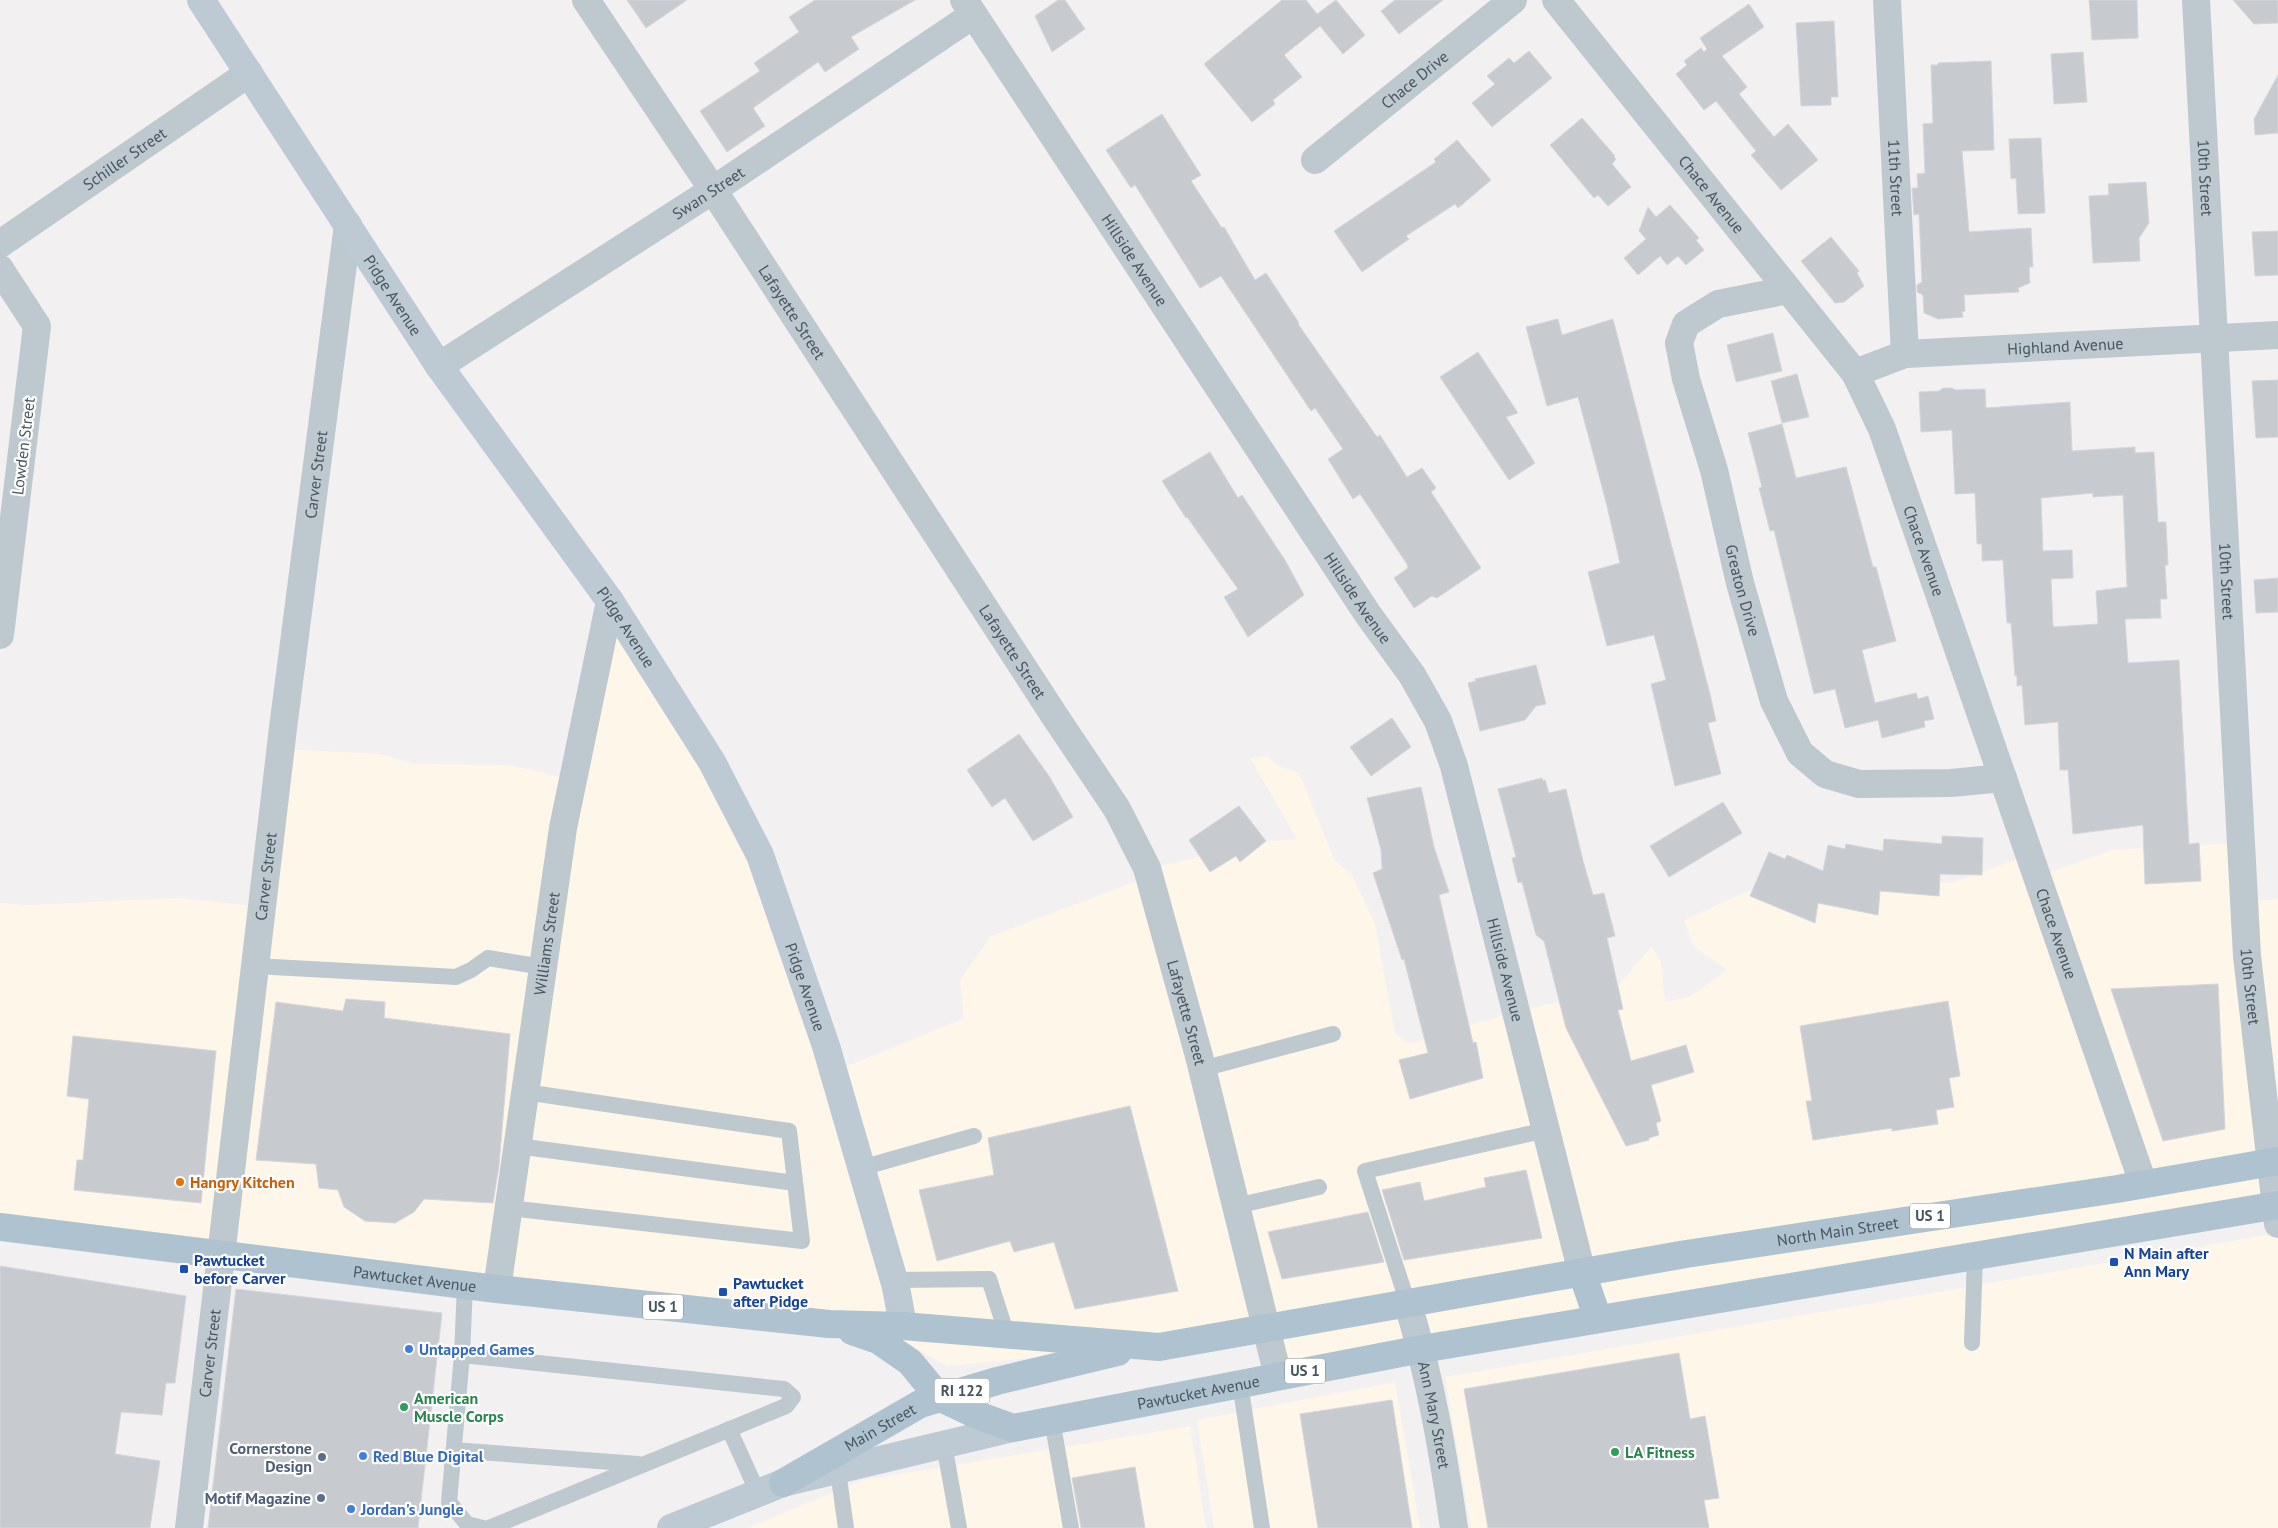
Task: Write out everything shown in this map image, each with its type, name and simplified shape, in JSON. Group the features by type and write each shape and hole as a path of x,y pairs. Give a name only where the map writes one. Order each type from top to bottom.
{"main road":[{"name":"North Main Street","path":"1578,1274 1820,1232 2274,1162"},
{"name":"US 1","path":"1598,1319 1975,1256 2277,1212"},
{"name":"Pawtucket Avenue","path":"0,1227 497,1289 829,1324 903,1326 1159,1347 1578,1274"},
{"path":"1578,1274 1598,1319"},
{"name":"Pawtucket Avenue","path":"829,1324 878,1340 910,1362 939,1397 977,1415 1013,1428 1422,1349 1598,1319"},
{"name":"Main Street","path":"771,1488 920,1404 939,1397 997,1380 1110,1353 1159,1347"}],"street":[{"name":"Pidge Avenue","path":"202,0 439,366 610,601 712,762 760,854 826,1046 894,1280 903,1326"},
{"name":"Lafayette Street","path":"586,0 713,190 1054,715 1117,808 1147,868 1202,1069 1278,1376"},
{"name":"Chace Drive","path":"1315,160 1513,0"},
{"name":"Chace Avenue","path":"1556,0 1855,373 1882,429 2143,1183"},
{"name":"11th Street","path":"1887,0 1905,354"},
{"name":"10th Street","path":"2196,0 2247,956 2274,1162 2277,1212"},
{"name":"Swan Street","path":"439,366 713,190 969,7"},
{"name":"Hillside Avenue","path":"969,7 1362,606 1412,676 1438,721 1454,766 1546,1130 1578,1274"},
{"name":"Schiller Street","path":"0,244 249,74"},
{"name":"Carver Street","path":"189,1528 283,728 348,225"},
{"name":"Lowden Street","path":"0,269 37,326 0,634"},
{"name":"Greaton Drive","path":"1788,290 1718,304 1686,324 1680,343 1686,379 1714,470 1740,583 1774,701 1800,752 1825,774 1859,784 1951,783 2003,778"},
{"name":"Highland Avenue","path":"1855,373 1905,354 2278,334"},
{"name":"Williams Street","path":"497,1289 563,828 610,601"},
{"name":"Ann Mary Street","path":"1408,1304 1422,1349 1445,1466 1454,1528"},
{"name":"Main Street","path":"671,1528 702,1523 771,1488 1013,1428"}],"lane":[{"path":"255,966 456,977 471,970 488,958 543,967"},
{"path":"1202,1069 1333,1034"},
{"path":"509,1208 802,1241 789,1131 525,1092"},
{"path":"1408,1304 1365,1170 1546,1130"},
{"path":"861,1168 974,1136"},
{"path":"517,1146 795,1182"},
{"path":"1236,1206 1319,1187"},
{"path":"1972,1343 1975,1256"},
{"path":"894,1280 989,1280 1007,1335"},
{"path":"465,1285 462,1355 449,1502 467,1524 483,1528"},
{"path":"462,1355 784,1389 792,1397 786,1406 489,1528"},
{"path":"1240,1383 1262,1528"},
{"path":"1052,1420 1071,1528"},
{"path":"729,1429 771,1488"},
{"path":"944,1444 959,1528"},
{"path":"453,1450 642,1465"},
{"path":"838,1471 846,1528"}],"shaded area":[{"path":"604,615 710,764 835,1071 964,1018 960,980 991,936 1145,878 1154,868 1256,842 1297,839 1250,758 1267,756 1280,767 1299,773 1335,861 1351,873 1375,924 1395,1033 1409,1044 1503,1015 1616,988 1652,946 1661,962 1665,1002 1689,997 1727,970 1693,946 1684,920 1748,891 1953,882 2035,853 2048,873 2112,850 2237,843 2250,901 2278,899 2278,1208 1282,1377 1265,1336 946,1366 888,1331 0,1223 0,903 26,905 179,898 256,906 283,749 381,754 415,764 509,765 566,778"},
{"path":"2278,1233 2278,1528 1471,1528 1445,1377"},
{"path":"1395,1382 1420,1528 1214,1528 1197,1420"},
{"path":"1190,1426 1206,1528 747,1528 863,1480"}],"building":[{"path":"627,0 687,0 646,28"},
{"path":"815,0 915,0 851,37 859,49 825,72 818,62 753,108 765,126 727,152 700,111 760,71 754,63 799,32 789,17"},
{"path":"1058,0 1065,0 1085,29 1052,52 1035,16"},
{"path":"1282,0 1306,0 1317,14 1336,0 1365,35 1343,54 1320,26 1284,55 1302,77 1273,100 1275,104 1252,122 1204,64"},
{"path":"1395,0 1443,0 1399,34 1381,11"},
{"path":"2089,0 2137,0 2138,38 2092,40"},
{"path":"2233,0 2278,0 2278,23 2254,24"},
{"path":"1749,4 1764,27 1722,56 1747,87 1739,94 1774,137 1788,124 1818,160 1781,190 1751,155 1756,151 1716,101 1704,110 1676,74 1687,65 1684,61 1701,48 1704,52 1707,49 1700,38"},
{"path":"1834,21 1838,97 1831,97 1831,105 1801,106 1796,23"},
{"path":"1529,51 1552,78 1492,127 1472,103 1495,84 1487,76 1509,58 1514,63"},
{"path":"2083,52 2087,102 2054,104 2051,54"},
{"path":"1991,61 1994,150 1962,151 1969,232 2031,228 2033,267 2029,267 2030,283 2018,288 2019,292 1964,295 1965,311 1962,312 1963,317 1938,319 1924,313 1923,295 1917,292 1917,285 1922,282 1919,214 1914,215 1912,188 1918,188 1917,174 1925,173 1923,124 1933,123 1931,65 1938,65 1938,63"},
{"path":"2278,75 2278,133 2255,135 2254,119"},
{"path":"1162,114 1201,175 1191,181 1222,228 1224,227 1255,280 1266,273 1298,324 1377,437 1380,435 1407,477 1422,468 1436,488 1431,492 1481,568 1437,598 1432,596 1414,608 1394,578 1408,568 1407,564 1360,494 1353,499 1328,459 1343,449 1315,408 1311,411 1221,276 1200,288 1135,185 1131,188 1106,150"},
{"path":"1582,118 1615,156 1616,159 1612,164 1631,187 1608,206 1598,195 1594,198 1550,145"},
{"path":"2041,138 2045,213 2018,214 2016,178 2011,179 2009,139"},
{"path":"1457,140 1491,180 1458,208 1455,204 1406,236 1409,239 1362,272 1334,231 1436,162 1434,159"},
{"path":"2146,182 2149,223 2139,238 2140,261 2093,263 2089,196 2109,195 2108,184"},
{"path":"1670,205 1699,238 1696,240 1704,250 1686,265 1678,256 1667,265 1660,256 1638,275 1624,258 1646,239 1639,231 1648,207 1656,217"},
{"path":"2278,231 2278,275 2255,276 2252,232"},
{"path":"1831,237 1859,271 1857,273 1864,286 1844,302 1835,303 1801,261"},
{"path":"1558,319 1562,335 1613,319 1710,694 1716,721 1708,723 1721,774 1675,786 1651,684 1666,680 1654,635 1607,646 1588,572 1620,563 1606,502 1578,397 1547,406 1526,327"},
{"path":"1773,333 1782,371 1736,382 1727,345"},
{"path":"1478,352 1518,413 1506,417 1535,463 1509,480 1440,377"},
{"path":"1797,374 1809,417 1782,423 1771,381"},
{"path":"2278,380 2278,437 2256,438 2252,381"},
{"path":"1943,388 1956,390 1985,389 1986,408 2070,402 2072,451 2135,447 2135,453 2154,452 2158,522 2166,522 2168,565 2165,565 2167,599 2160,599 2161,618 2125,619 2128,663 2179,660 2189,844 2199,843 2201,881 2145,884 2143,825 2073,834 2068,770 2060,770 2058,722 2025,725 2022,685 2017,686 2011,623 2007,623 2003,560 1982,561 1982,544 1977,544 1975,493 1955,494 1952,430 1921,432 1919,392 1939,391","holes":["2093,493 2093,497 2123,495 2127,587 2096,591 2098,624 2053,627 2051,579 2073,578 2072,550 2043,551 2041,498"]},
{"path":"1782,424 1796,478 1846,467 1873,567 1876,567 1896,641 1862,650 1875,703 1916,693 1918,699 1928,696 1934,719 1924,721 1925,727 1882,738 1878,720 1845,728 1835,689 1814,694 1774,530 1770,531 1759,488 1762,487 1748,433"},
{"path":"1210,452 1238,498 1242,495 1285,560 1304,595 1248,637 1224,597 1238,589 1186,518 1162,481"},
{"path":"2278,578 2278,612 2256,613 2254,580"},
{"path":"1536,665 1546,704 1536,706 1525,720 1480,731 1468,683 1476,681 1475,679"},
{"path":"1392,718 1411,747 1371,776 1350,747"},
{"path":"1019,734 1049,776 1073,817 1033,841 1005,798 992,807 967,770"},
{"path":"1542,778 1543,781 1545,780 1549,793 1566,789 1593,895 1604,893 1615,936 1607,938 1623,1009 1618,1010 1631,1061 1686,1045 1694,1072 1651,1085 1661,1121 1656,1123 1659,1135 1649,1138 1649,1140 1626,1146 1566,1028 1544,941 1536,935 1522,882 1518,883 1512,858 1516,857 1498,789"},
{"path":"1421,787 1434,847 1449,892 1439,895 1473,1043 1476,1042 1483,1078 1410,1099 1399,1060 1428,1053 1404,959 1402,960 1373,873 1382,869 1381,850 1367,798"},
{"path":"1723,802 1742,833 1669,877 1650,846"},
{"path":"1239,806 1266,841 1240,862 1236,856 1210,872 1189,840"},
{"path":"1942,836 1983,838 1982,875 1940,874 1939,896 1880,891 1878,915 1818,903 1815,923 1750,896 1769,852 1785,859 1787,855 1823,871 1828,845 1845,849 1846,844 1883,851 1884,839 1942,844"},
{"path":"2218,984 2225,1129 2163,1141 2111,989"},
{"path":"346,999 385,1002 384,1018 510,1034 499,1166 493,1203 424,1199 414,1212 395,1223 365,1221 344,1207 338,1190 319,1188 316,1164 256,1160 276,1002 343,1011"},
{"path":"1948,1001 1960,1076 1949,1078 1954,1107 1936,1110 1938,1124 1892,1131 1892,1128 1813,1140 1806,1101 1812,1101 1800,1026"},
{"path":"73,1036 216,1051 201,1203 74,1190 77,1160 83,1160 89,1099 67,1096"},
{"path":"1130,1106 1178,1291 1075,1309 1054,1242 1014,1252 1010,1241 937,1261 919,1190 994,1175 988,1138"},
{"path":"1526,1170 1542,1238 1404,1260 1382,1190 1420,1182 1424,1201 1486,1187 1484,1178"},
{"path":"1368,1212 1384,1262 1282,1279 1268,1232"},
{"path":"0,1266 186,1296 175,1383 166,1383 162,1415 121,1412 115,1454 160,1461 150,1528 0,1528"},
{"path":"236,1289 442,1313 418,1528 208,1528"},
{"path":"1679,1353 1690,1419 1705,1416 1719,1498 1704,1500 1709,1528 1488,1528 1464,1389"},
{"path":"1392,1400 1412,1528 1318,1528 1300,1414"},
{"path":"1135,1467 1145,1528 1081,1528 1072,1478"}],"place":[{"name":"Hangry Kitchen","path":"180,1182"},
{"name":"N Main after Ann Mary","path":"2114,1262"},
{"name":"Pawtucket before Carver","path":"184,1269"},
{"name":"Pawtucket after Pidge","path":"723,1292"},
{"name":"Untapped Games","path":"409,1349"},
{"name":"American Muscle Corps","path":"404,1407"},
{"name":"LA Fitness","path":"1615,1452"},
{"name":"Red Blue Digital","path":"363,1456"},
{"name":"Cornerstone Design","path":"322,1457"},
{"name":"Motif Magazine","path":"321,1498"},
{"name":"Jordan's Jungle","path":"351,1509"}]}
